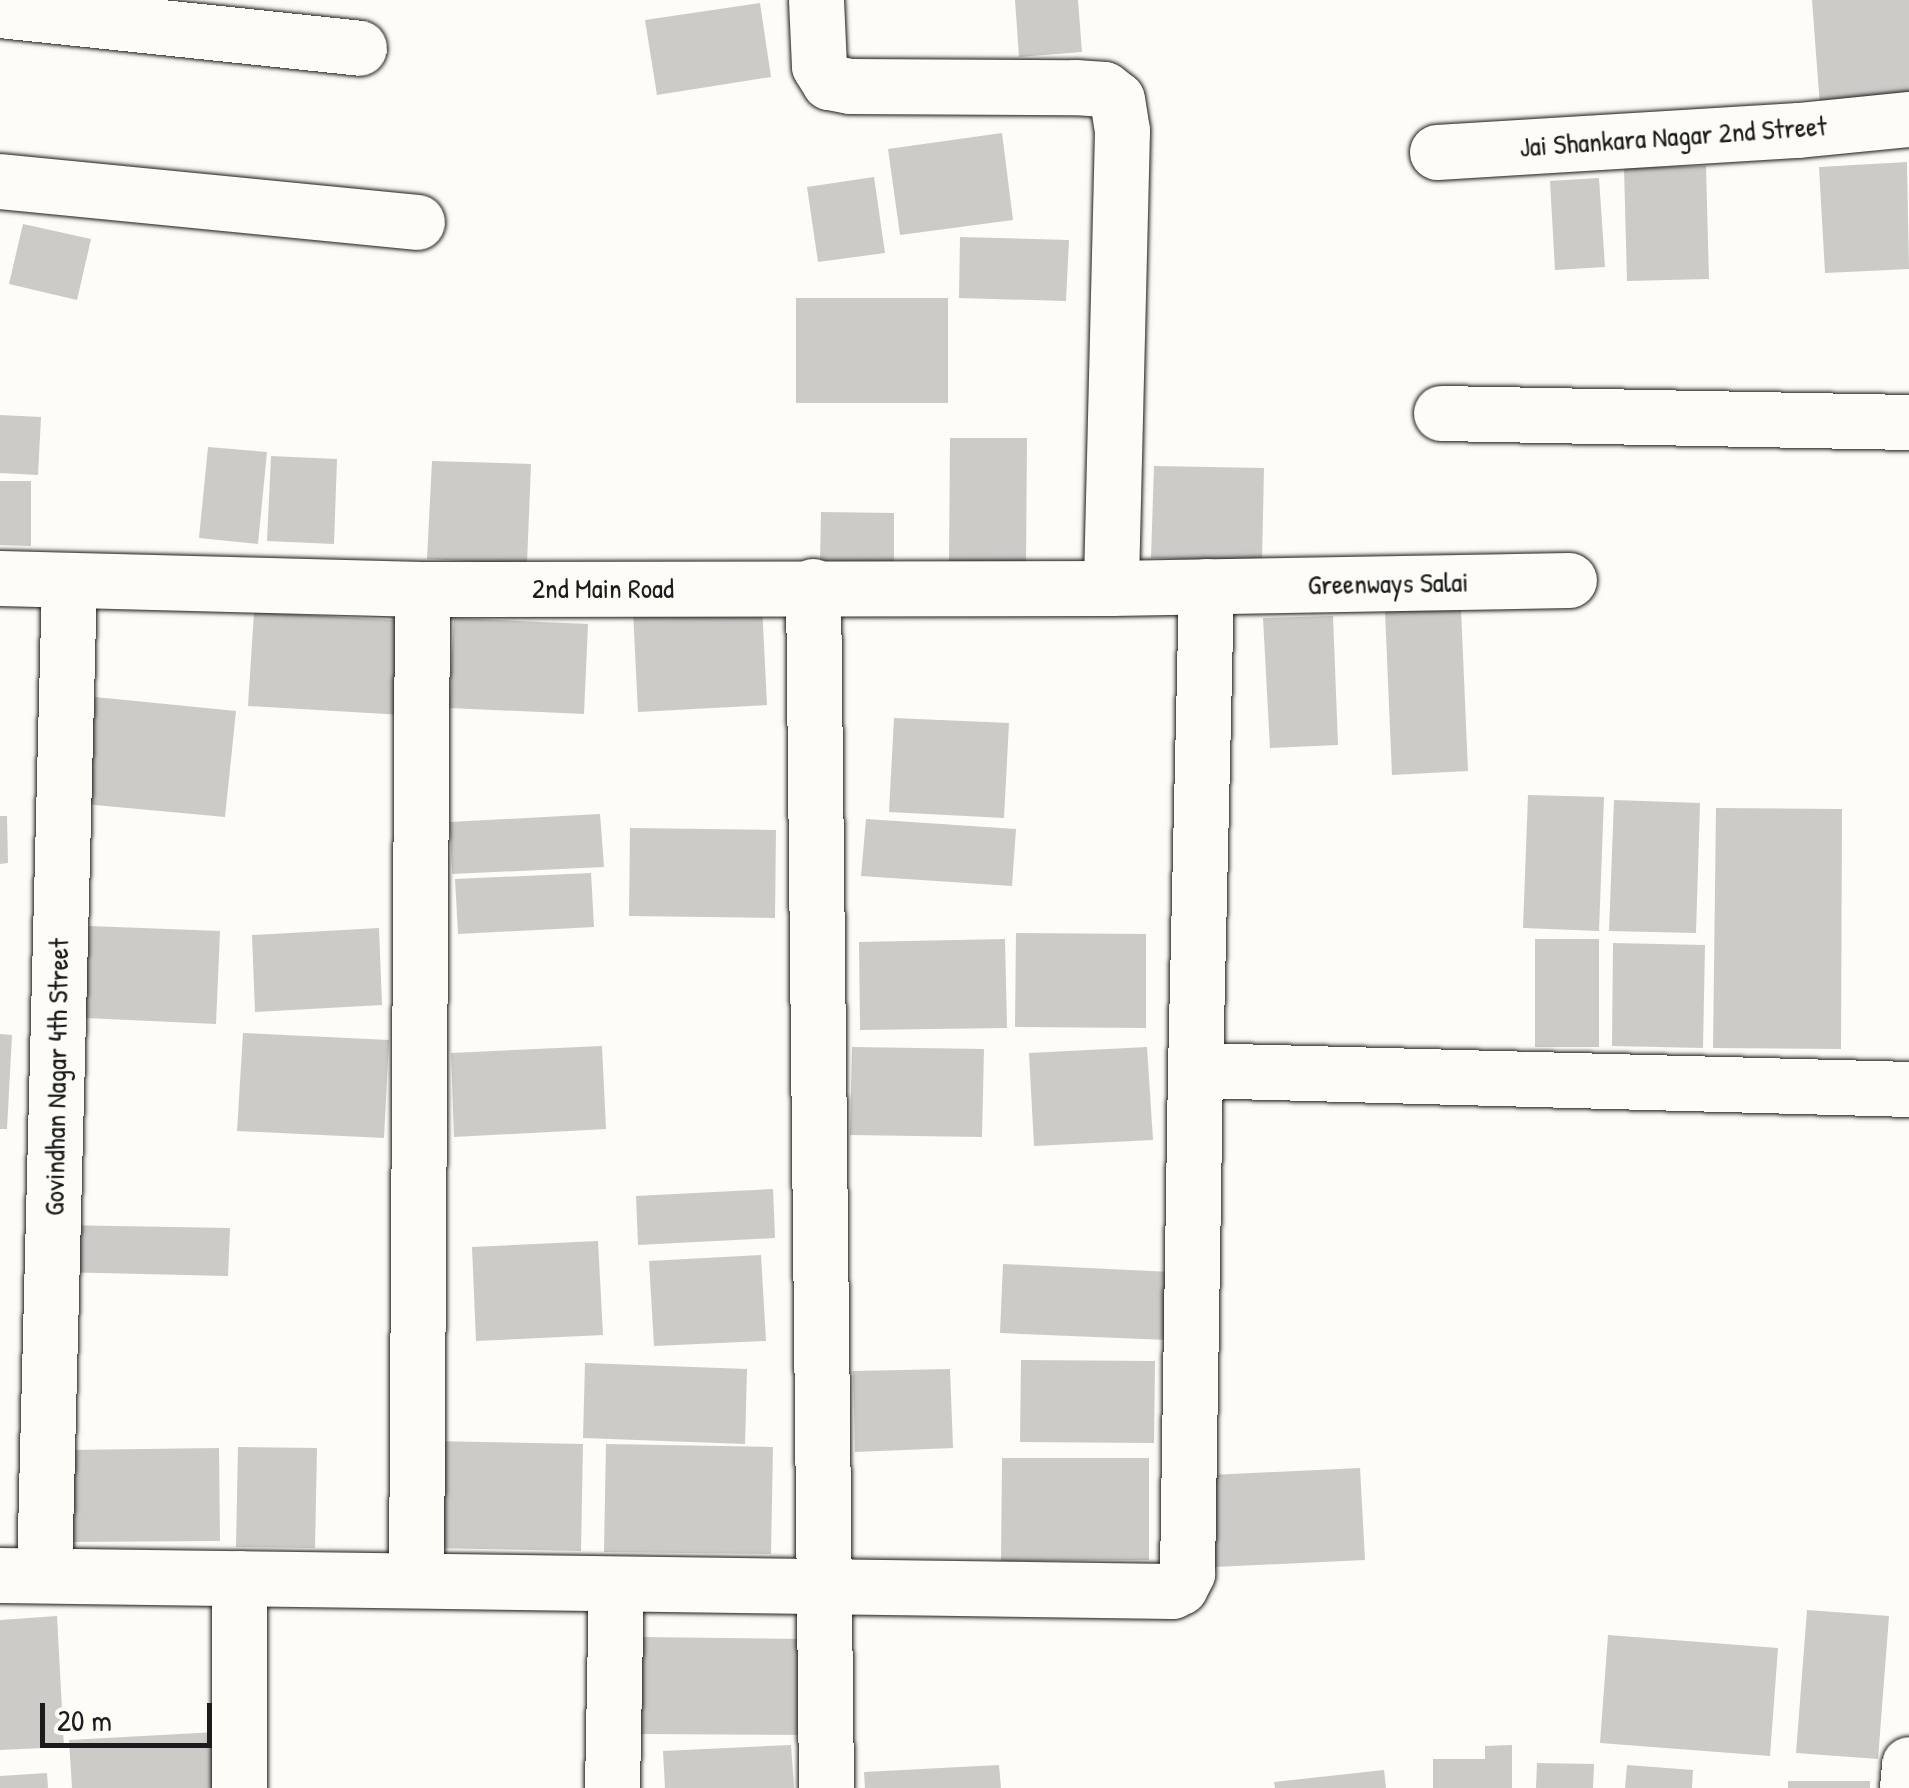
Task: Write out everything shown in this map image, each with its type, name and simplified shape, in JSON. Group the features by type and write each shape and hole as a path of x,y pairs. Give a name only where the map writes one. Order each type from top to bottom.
{"street":[{"path":"816,0 819,66 830,82 849,86 1075,87 1104,90 1116,99 1122,131 1111,588"},
{"path":"0,10 358,48"},
{"name":"Jai Shankara Nagar 2nd Street","path":"1437,152 1798,130 1909,119"},
{"path":"0,182 416,222"},
{"path":"1441,413 1909,422"},
{"name":"2nd Main Road","path":"0,578 422,589 1206,586"},
{"name":"Greenways Salai","path":"1206,586 1569,580"},
{"name":"Govindhan Nagar 4th Street","path":"22,1574 68,581"},
{"path":"812,586 826,1788"},
{"path":"22,1574 616,1585 824,1584 1161,1594 1180,1587 1187,1573 1206,586"},
{"path":"416,1580 422,589"},
{"path":"1196,1070 1909,1089"},
{"path":"239,1578 239,1788"},
{"path":"612,1788 616,1585"},
{"path":"1908,1788 1909,1764"}],"building":[{"path":"1015,0 1078,0 1082,52 1019,57"},
{"path":"1812,0 1909,0 1909,113 1821,120"},
{"path":"760,3 771,77 657,95 645,20"},
{"path":"1002,133 1013,220 900,235 888,149"},
{"path":"1907,162 1909,269 1825,273 1819,167"},
{"path":"1706,166 1709,279 1627,281 1624,168"},
{"path":"874,177 885,253 818,262 807,187"},
{"path":"1599,178 1605,267 1555,270 1550,181"},
{"path":"23,224 91,239 77,300 9,284"},
{"path":"960,237 1069,240 1066,301 959,298"},
{"path":"796,298 948,298 948,403 796,403"},
{"path":"0,415 41,417 38,475 0,473"},
{"path":"950,438 1027,438 1026,565 949,564"},
{"path":"208,447 267,452 258,544 199,538"},
{"path":"271,456 337,459 334,544 267,541"},
{"path":"432,461 531,464 527,564 427,559"},
{"path":"1154,466 1264,468 1262,561 1151,558"},
{"path":"0,481 31,481 31,546 0,545"},
{"path":"821,512 894,513 894,565 820,564"},
{"path":"762,605 767,705 638,712 633,611"},
{"path":"1461,609 1468,771 1392,775 1385,611"},
{"path":"254,612 409,621 403,715 248,706"},
{"path":"1333,616 1338,745 1270,748 1263,618"},
{"path":"454,618 588,624 584,714 449,708"},
{"path":"95,697 236,711 225,817 84,804"},
{"path":"894,718 1009,723 1004,818 889,812"},
{"path":"1528,795 1604,797 1599,931 1523,928"},
{"path":"1614,800 1700,803 1696,933 1609,931"},
{"path":"1716,808 1842,809 1841,1049 1713,1048"},
{"path":"600,814 604,867 452,874 450,822"},
{"path":"0,816 7,816 8,863 0,864"},
{"path":"866,819 1016,829 1012,886 861,876"},
{"path":"630,828 776,830 775,918 629,916"},
{"path":"591,873 594,927 458,934 455,879"},
{"path":"89,926 220,931 216,1024 85,1018"},
{"path":"379,928 382,1005 255,1012 252,935"},
{"path":"1016,933 1146,934 1146,1028 1015,1027"},
{"path":"1005,939 1007,1028 860,1030 859,942"},
{"path":"1535,939 1599,939 1599,1047 1535,1047"},
{"path":"1613,943 1705,945 1703,1048 1612,1046"},
{"path":"243,1033 389,1040 384,1138 237,1131"},
{"path":"0,1034 12,1035 7,1129 0,1129"},
{"path":"602,1046 606,1129 454,1137 451,1053"},
{"path":"852,1047 984,1049 982,1137 850,1135"},
{"path":"1147,1047 1153,1140 1034,1146 1029,1053"},
{"path":"773,1189 775,1238 638,1245 636,1196"},
{"path":"59,1225 230,1228 228,1276 57,1272"},
{"path":"598,1241 603,1335 476,1341 472,1247"},
{"path":"761,1255 766,1341 654,1346 649,1261"},
{"path":"1003,1264 1171,1272 1168,1340 1000,1333"},
{"path":"1021,1360 1155,1361 1154,1443 1020,1442"},
{"path":"585,1363 747,1369 745,1444 583,1438"},
{"path":"950,1369 953,1448 855,1452 853,1371"},
{"path":"430,1441 583,1444 581,1551 427,1548"},
{"path":"606,1444 773,1447 771,1554 604,1552"},
{"path":"238,1447 317,1448 315,1548 236,1547"},
{"path":"219,1448 220,1541 68,1542 68,1450"},
{"path":"1002,1458 1149,1458 1149,1560 1001,1561"},
{"path":"1360,1468 1365,1560 1215,1567 1210,1475"},
{"path":"1807,1610 1889,1616 1878,1759 1796,1753"},
{"path":"57,1616 64,1747 0,1750 0,1620"},
{"path":"1608,1635 1778,1648 1770,1756 1600,1743"},
{"path":"642,1637 813,1639 813,1735 641,1734"},
{"path":"217,1732 220,1788 72,1788 69,1740"},
{"path":"791,1745 794,1788 665,1788 663,1751"},
{"path":"1512,1745 1512,1788 1433,1788 1433,1759 1485,1759 1485,1746"},
{"path":"1537,1763 1594,1764 1593,1788 1536,1788"},
{"path":"999,1765 1001,1788 865,1788 864,1772"},
{"path":"1627,1765 1693,1770 1692,1788 1625,1788"},
{"path":"1384,1770 1386,1788 1275,1788 1274,1782"},
{"path":"47,1773 48,1788 0,1788 0,1776"},
{"path":"1788,1781 1870,1781 1870,1788 1788,1788"}]}
